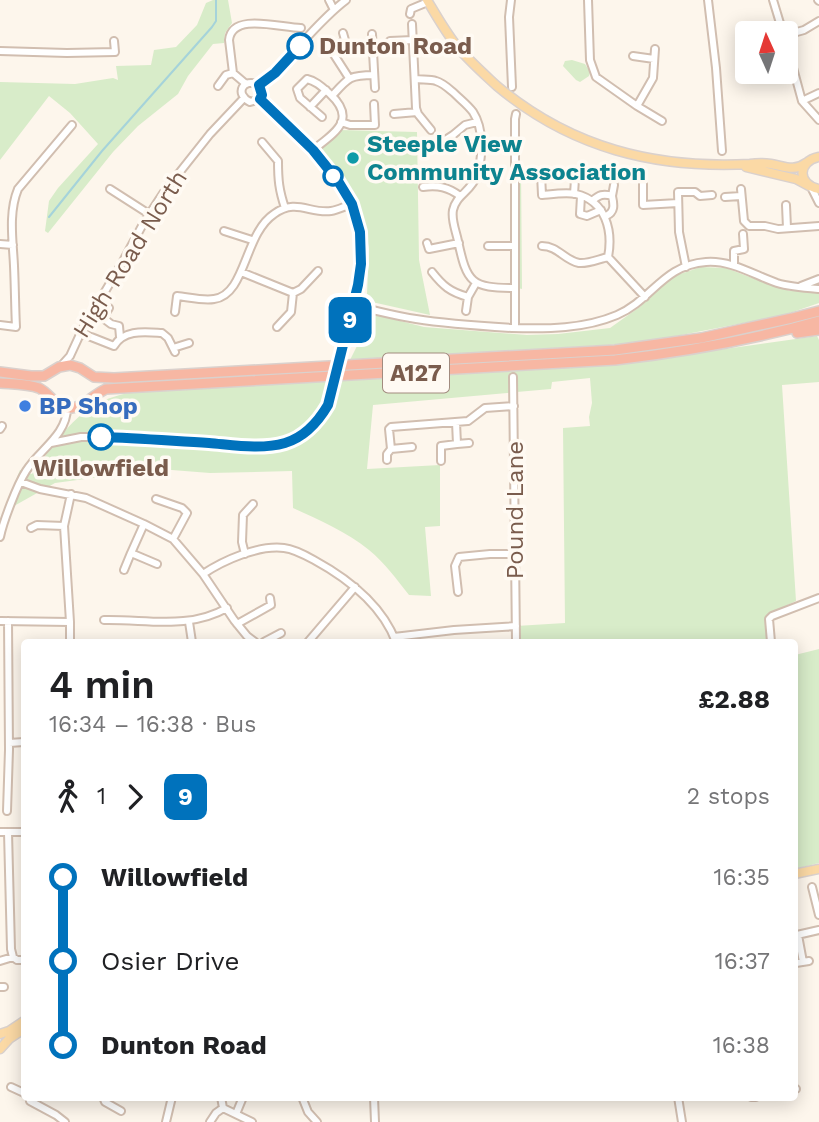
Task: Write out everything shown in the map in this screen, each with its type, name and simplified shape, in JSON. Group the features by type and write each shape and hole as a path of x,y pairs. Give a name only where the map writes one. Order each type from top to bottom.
{"highway":[{"name":"A127","path":"0,372 44,376 70,365 94,377 114,379 615,350 701,338 819,311"},
{"name":"A127","path":"694,350 819,321"},
{"name":"A127","path":"67,408 77,407 106,389 556,365 694,350 819,330"},
{"path":"0,383 40,388 60,406 67,408"}],"main road":[{"path":"428,1 468,59 516,102 578,138 605,148 662,162 769,164 794,169 819,157"},
{"path":"806,163 803,176 813,187"},
{"path":"733,165 787,176 813,187"},
{"path":"798,873 819,869"},
{"path":"0,1034 21,1023"},
{"path":"0,1049 21,1031"}],"street":[{"path":"330,0 334,10"},
{"path":"259,85 275,73 346,0"},
{"path":"511,0 509,17 512,87"},
{"path":"588,0 590,60 596,77 662,121"},
{"path":"708,0 722,151"},
{"path":"773,0 780,21"},
{"path":"410,14 411,9 428,1"},
{"path":"233,73 229,40 232,30 245,23 298,28 294,38"},
{"path":"798,31 818,23"},
{"path":"412,24 419,115 431,130"},
{"path":"331,50 345,40 343,33"},
{"path":"372,34 375,88"},
{"path":"0,51 115,52 114,41"},
{"path":"390,41 439,46"},
{"path":"323,43 331,50 349,78"},
{"path":"637,106 653,78 655,49"},
{"path":"633,56 654,59"},
{"path":"218,86 225,82 226,75 233,73 246,84"},
{"path":"310,107 349,78 374,75"},
{"path":"313,150 331,136 343,117 342,107 329,93 314,80 307,79 297,89 300,98 322,117"},
{"path":"415,79 444,84 474,114 480,131 477,177 467,192 460,196 453,215 464,268 476,283 486,287 515,288"},
{"path":"259,85 252,82 246,84 241,92 250,102 260,99"},
{"path":"797,84 802,102 819,120"},
{"path":"259,85 262,95 260,99"},
{"path":"802,102 819,93"},
{"name":"High Road North","path":"60,367 70,356 149,214 185,164 244,98"},
{"path":"51,443 93,437 244,446 277,445 290,441 310,428 328,405 360,274 360,232 352,204 338,181 313,150 260,99"},
{"path":"341,122 350,125 376,125 374,104"},
{"path":"394,114 419,115"},
{"path":"506,120 515,117 515,328"},
{"path":"427,147 436,146 465,125 477,122"},
{"path":"0,325 16,327 13,207 18,190 72,125"},
{"path":"262,142 278,161 278,182 285,208"},
{"path":"527,174 541,174 542,195 577,195 592,201 603,213 609,235 608,257 645,297"},
{"path":"575,179 580,214 587,216 610,214 613,209 614,186"},
{"path":"643,184 643,205 678,203"},
{"path":"427,186 443,186 460,196"},
{"path":"813,187 819,203"},
{"path":"110,189 149,214"},
{"path":"686,267 679,232 678,192 712,195"},
{"path":"725,197 741,192 744,221 749,226 819,226"},
{"path":"592,201 600,195 612,196"},
{"path":"175,312 177,296 214,299 229,292 241,272 252,240 260,226 271,215 285,208 331,211 352,204"},
{"path":"786,205 787,228"},
{"path":"224,231 252,240"},
{"path":"734,266 734,250 744,249 743,234"},
{"path":"550,236 546,246 557,249 568,259 582,264 608,257"},
{"path":"427,243 429,249 459,243"},
{"path":"0,244 13,245"},
{"path":"488,246 515,246"},
{"path":"354,306 464,326 560,328 597,322 624,312 669,274 706,262 734,266 775,282 819,289"},
{"path":"241,272 293,293 301,289 316,273 306,271"},
{"path":"432,272 454,293 468,297"},
{"path":"799,287 819,279"},
{"path":"466,311 468,297 476,283"},
{"path":"277,327 291,312 293,293"},
{"path":"109,308 103,318 119,326 120,337"},
{"path":"81,333 114,346 120,337 131,333 162,333 174,350 189,343"},
{"name":"High Road North","path":"73,348 80,368"},
{"name":"Pound Lane","path":"513,377 516,639"},
{"path":"387,460 391,449 391,427 471,420 485,408 514,406"},
{"path":"0,537 1,526 26,471 51,443 67,417 67,408"},
{"path":"456,422 457,444"},
{"path":"441,461 441,446 470,443"},
{"path":"391,449 412,447"},
{"path":"21,482 40,489 86,498 173,539 203,574 237,624 251,639"},
{"path":"70,639 64,526 71,494"},
{"path":"156,499 182,508 187,513 173,539"},
{"path":"245,554 242,542 243,515 253,504"},
{"path":"124,570 144,524"},
{"path":"31,528 37,525 64,526"},
{"path":"203,574 213,567 262,548 288,548 324,565 355,587 378,613 394,639"},
{"path":"131,552 157,564"},
{"path":"457,592 455,566 459,557 516,554"},
{"path":"311,639 355,587"},
{"path":"237,624 271,606 270,598"},
{"path":"771,639 769,619 772,616 819,598"},
{"path":"104,620 189,622 204,619 227,608"},
{"path":"8,811 9,743 4,621 70,622"},
{"path":"189,622 192,639"},
{"path":"400,639 431,632 516,626"},
{"path":"270,639 281,633"},
{"path":"9,743 21,742"},
{"path":"4,832 13,957"},
{"path":"813,887 819,915"},
{"path":"798,935 819,930"},
{"path":"798,943 803,962"},
{"path":"0,961 13,957 21,960"},
{"path":"11,1087 21,1092"},
{"path":"29,1101 65,1122"},
{"path":"105,1101 121,1111"},
{"path":"166,1122 171,1101"},
{"path":"222,1101 223,1108"},
{"path":"236,1114 241,1101"},
{"path":"303,1101 313,1121"},
{"path":"373,1101 375,1122"},
{"path":"679,1101 682,1122"},
{"path":"223,1108 252,1122"},
{"path":"210,1122 216,1112 223,1108"}],"green space":[{"path":"228,0 232,23 225,33 224,43 213,44 188,76 178,94 138,126 113,152 48,233 45,231 49,201 98,144 70,113 49,96 0,160 0,82 75,84 113,78 118,80 116,66 151,65 154,50 176,47 197,25 206,3"},
{"path":"565,61 585,64 590,72 589,76 580,82 563,66"},
{"path":"340,130 417,132 419,260 430,315 372,302 367,294 369,249 364,219 354,194 320,150"},
{"path":"518,168 521,169 522,289 518,288"},
{"path":"701,267 726,268 790,291 816,290 819,291 819,303 784,315 640,343 350,360 373,314 424,327 527,335 610,328 641,306 674,276"},
{"path":"817,336 819,340 819,382 782,385 796,601 765,618 771,639 516,639 516,626 565,623 563,428 590,426 590,378 552,382 551,389 373,405 367,469 440,465 440,526 425,527 431,596 409,595 369,550 332,527 293,508 292,471 210,473 159,469 55,483 14,506 7,504 20,470 32,474 77,418 100,402 133,391 646,360"},
{"path":"819,649 819,863 798,868 798,654"}],"waterway":[{"path":"49,217 102,151 212,27 216,21 216,0"}],"bus line":[{"name":"9","path":"101,437 271,446 290,441 304,433 320,418 328,405 354,306 362,247 352,204 338,181 313,150 260,99 262,95 259,85 275,73 300,46"}],"place":[{"name":"Dunton Road","path":"300,46"},
{"name":"Steeple View Community Association","path":"353,158"},
{"name":"BP Shop","path":"25,406"},
{"name":"Willowfield","path":"101,437"}]}
